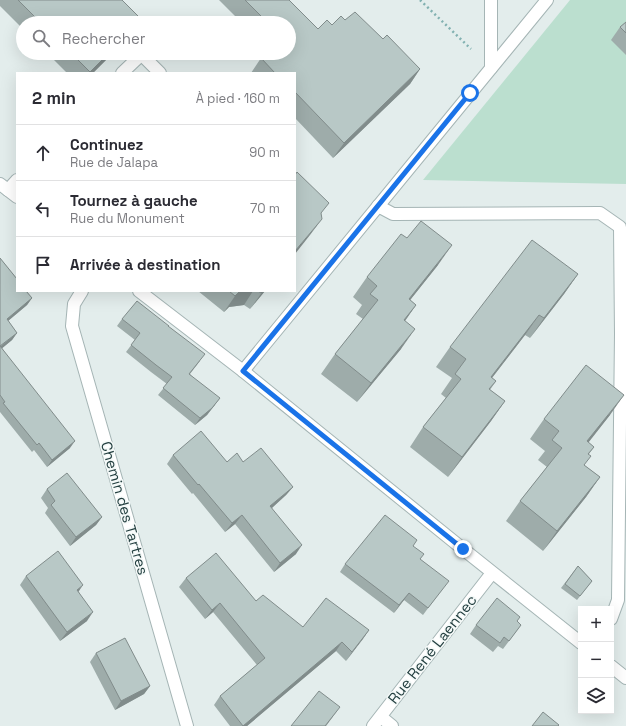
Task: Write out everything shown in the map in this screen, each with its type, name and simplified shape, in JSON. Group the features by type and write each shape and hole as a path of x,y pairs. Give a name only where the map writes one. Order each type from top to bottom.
{"street":[{"path":"491,0 491,68"},
{"path":"243,371 547,0"},
{"path":"123,72 136,60"},
{"path":"148,60 159,72"},
{"path":"8,191 16,181"},
{"path":"378,206 393,214 600,214 620,227 621,334 618,600 614,611"},
{"name":"Chemin des Tartres","path":"81,292 74,304 72,326 187,726"},
{"path":"140,292 243,371 492,573 580,642"},
{"name":"Rue René Laennec","path":"377,721 492,573"},
{"path":"614,668 626,678"},
{"path":"377,721 392,726"}],"path":[{"path":"420,0 491,68"}],"green space":[{"path":"570,0 626,0 626,184 423,180"}],"building":[{"path":"18,0 122,0 138,16 34,16"},
{"path":"245,0 289,0 318,29 327,20 332,25 341,16 345,20 355,12 383,39 387,35 420,69 344,143 296,93 296,72 274,72 263,60 296,60 296,16 261,16"},
{"path":"626,22 626,33 620,27"},
{"path":"78,60 102,60 90,72"},
{"path":"297,172 329,203 321,213 322,219 296,250"},
{"path":"421,221 452,245 409,299 416,305 404,320 415,329 371,383 335,354 378,300 370,294 377,286 367,277 401,234 407,238"},
{"path":"532,240 578,274 544,318 539,315 491,377 496,381 489,389 505,401 462,457 423,427 461,379 455,374 466,359 450,347"},
{"path":"0,258 16,278 16,292 27,292 32,298 7,319 17,333 0,346"},
{"path":"230,292 239,292 235,296"},
{"path":"137,301 205,354 189,374 220,398 212,408 200,418 163,388 172,377 131,345 140,333 122,319"},
{"path":"0,346 75,441 52,460 39,443 37,445 3,403 5,402 0,395"},
{"path":"586,365 624,395 587,441 594,447 588,454 591,456 584,465 600,477 557,531 520,501 562,448 552,440 559,431 544,419"},
{"path":"201,431 227,462 237,453 243,462 261,448 293,487 270,506 302,545 280,563 242,515 232,523 173,455"},
{"path":"67,473 102,517 76,537 51,505 55,501 47,489"},
{"path":"385,515 417,540 413,546 424,554 420,559 449,581 428,608 409,593 399,605 345,564"},
{"path":"58,551 83,585 77,590 93,612 67,632 26,576"},
{"path":"216,553 256,601 263,595 303,627 326,598 369,630 352,652 342,642 243,726 220,696 265,658 220,603 212,610 186,578"},
{"path":"578,566 592,581 580,596 565,584"},
{"path":"497,598 520,617 517,621 521,625 509,641 504,637 500,643 476,625"},
{"path":"125,638 150,686 121,701 96,653"},
{"path":"319,691 340,707 325,726 291,726"},
{"path":"543,712 559,725 532,726"}],"route":[{"path":"463,549 243,371 470,93"}]}
